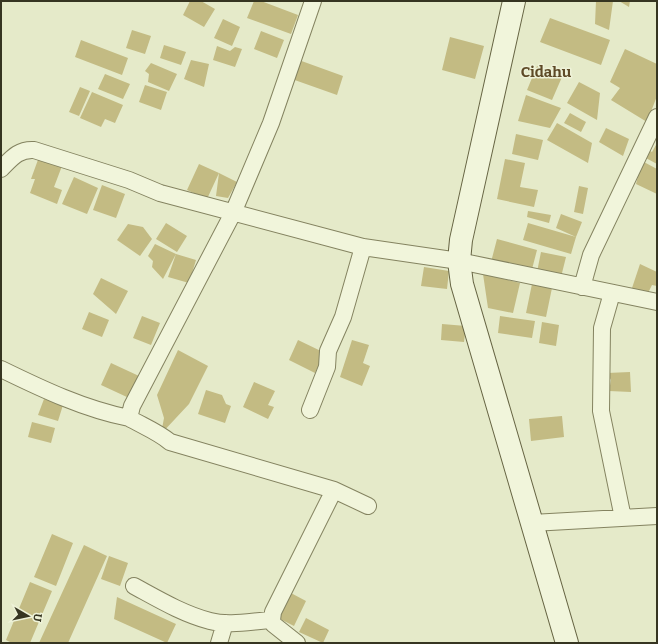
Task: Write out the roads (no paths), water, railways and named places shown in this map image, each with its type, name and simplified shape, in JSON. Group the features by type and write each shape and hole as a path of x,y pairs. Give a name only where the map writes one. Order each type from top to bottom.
{"main road":[{"path":"514,1 461,240 458,261 462,284 532,523 563,642"}],"street":[{"path":"129,418 132,406 233,213 271,123 313,1"},
{"path":"582,287 591,255 657,117"},
{"path":"1,169 18,153 27,150 34,150 129,180 160,193 363,247 458,261 657,302"},
{"path":"310,410 327,367 328,351 344,317 363,247"},
{"path":"612,293 602,328 601,411 623,518"},
{"path":"1,369 51,392 103,413 129,418 148,429 161,434 170,442 334,490 368,506"},
{"path":"297,643 273,624 273,612 334,490"},
{"path":"532,523 657,516"},
{"path":"134,586 175,608 210,622 225,623 272,620"},
{"path":"219,643 225,623"}],"district":[{"name":"Cidahu","path":"546,72"}]}
